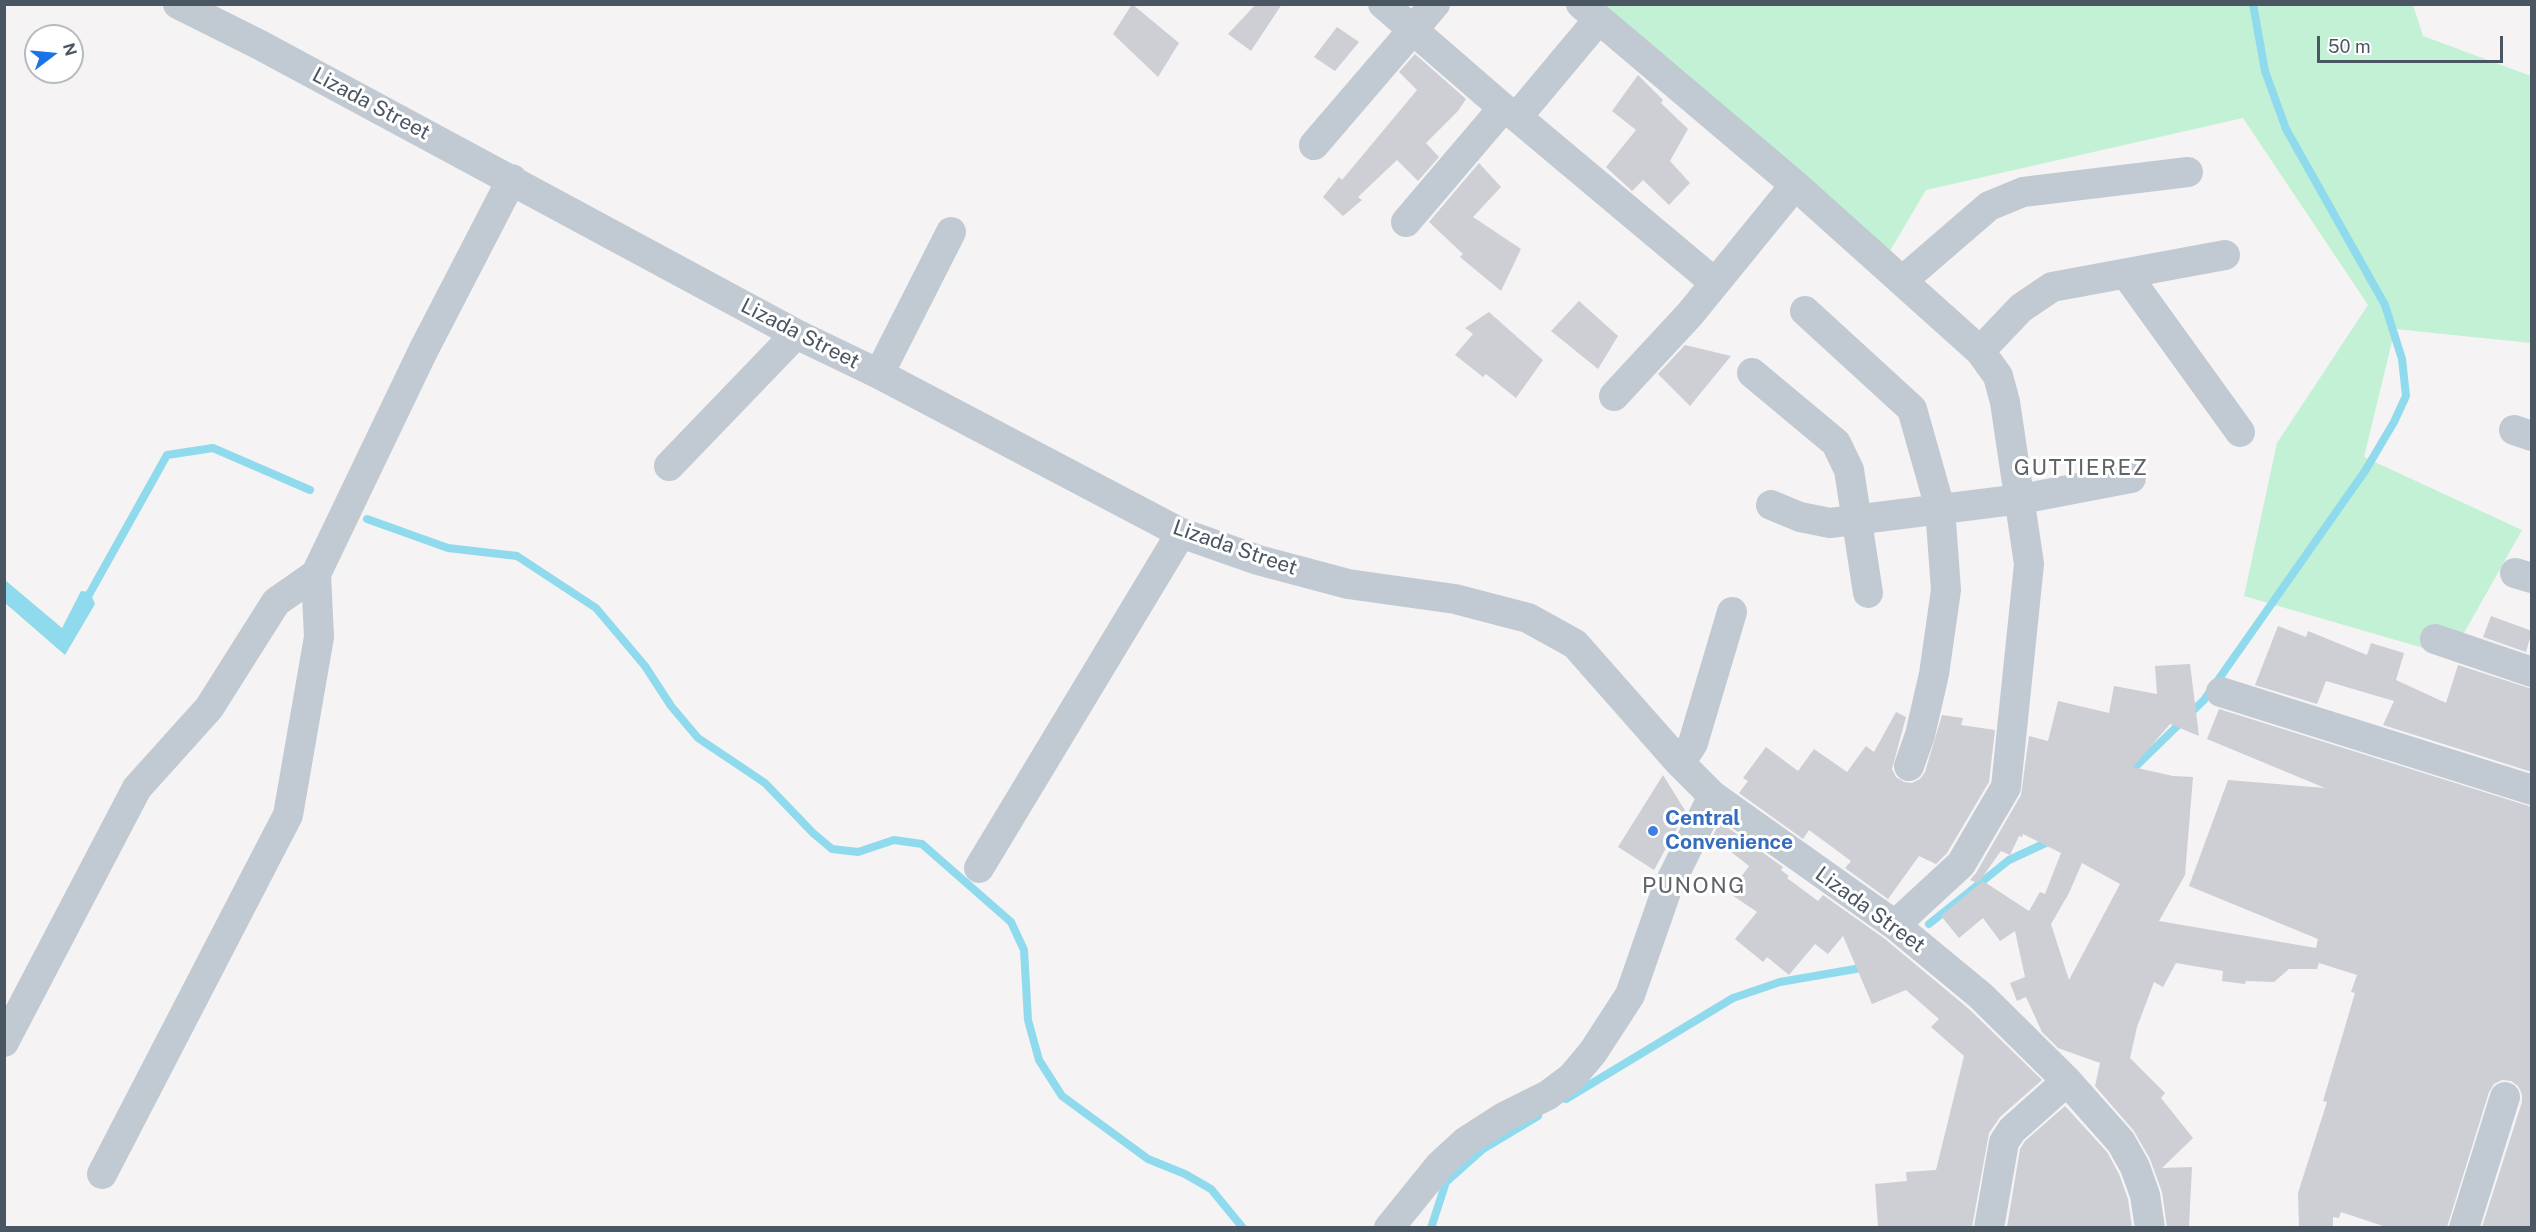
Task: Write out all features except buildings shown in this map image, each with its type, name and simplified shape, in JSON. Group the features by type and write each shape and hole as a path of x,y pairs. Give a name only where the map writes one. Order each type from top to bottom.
{"street":[{"name":"Lizada Street","path":"178,4 512,179 796,334 879,374 1181,533 1258,560 1348,584 1455,599 1528,618 1575,644 1680,763 1713,796 1895,925 1981,996 2067,1081 2126,1150 2145,1195 2150,1227"},
{"path":"1383,4 1715,284"},
{"path":"1314,145 1435,4"},
{"path":"1406,222 1510,113 1590,12 1795,185 1902,280 1980,351 1998,376 2005,402 2029,564 2006,787 1961,864 1895,925"},
{"path":"1902,280 1989,206 2024,192 2188,172"},
{"path":"102,1174 288,815 319,637 316,574 423,351 512,179"},
{"path":"1614,396 1690,314 1795,185"},
{"path":"879,374 951,232"},
{"path":"1980,351 2021,308 2052,287 2225,255"},
{"path":"2126,274 2240,432"},
{"path":"1805,311 1912,409 1940,508 1946,590 1934,674 1920,735 1910,766"},
{"path":"669,466 796,334"},
{"path":"1752,373 1836,443 1848,470 1868,593"},
{"path":"1771,505 1800,517 1830,523 2020,500 2132,478"},
{"path":"979,868 1181,533"},
{"path":"4,1042 137,788 209,708 276,602 316,574"},
{"path":"1680,763 1693,743 1732,612"},
{"path":"2435,639 2532,672"},
{"path":"2221,692 2532,790"},
{"path":"1389,1227 1440,1165 1465,1142 1504,1117 1548,1095 1572,1077 1593,1052 1630,994 1667,889 1713,796"},
{"path":"1989,1227 2004,1142 2012,1130 2067,1081"},
{"path":"2464,1227 2505,1097"}],"green space":[{"path":"1594,5 2413,5 2423,36 2531,76 2531,343 2395,329 2364,457 2522,530 2451,656 2244,596 2277,443 2368,305 2243,118 1926,190 1884,261"}],"water":[{"path":"5,580 62,628 81,591 90,592 95,604 65,655 5,603"}],"waterway":[{"path":"2129,773 2204,700 2365,471 2394,422 2406,396 2402,359 2385,305 2286,129 2265,71 2253,4"},
{"path":"86,600 167,455 213,448 310,490"},
{"path":"367,519 448,548 517,556 596,608 645,666 671,706 698,738 765,783 813,833 832,849 858,852 894,840 922,844 1011,922 1024,950 1028,1020 1039,1060 1062,1096 1148,1159 1185,1174 1211,1189 1243,1228"},
{"path":"1929,924 2009,860 2052,840"},
{"path":"1566,1099 1733,998 1780,982 1867,967"},
{"path":"1431,1228 1446,1182 1483,1149 1538,1116"}],"place":[{"name":"Central Convenience","path":"1653,831"}],"district":[{"name":"GUTTIEREZ","path":"2081,468"},
{"name":"PUNONG","path":"1694,886"}]}
